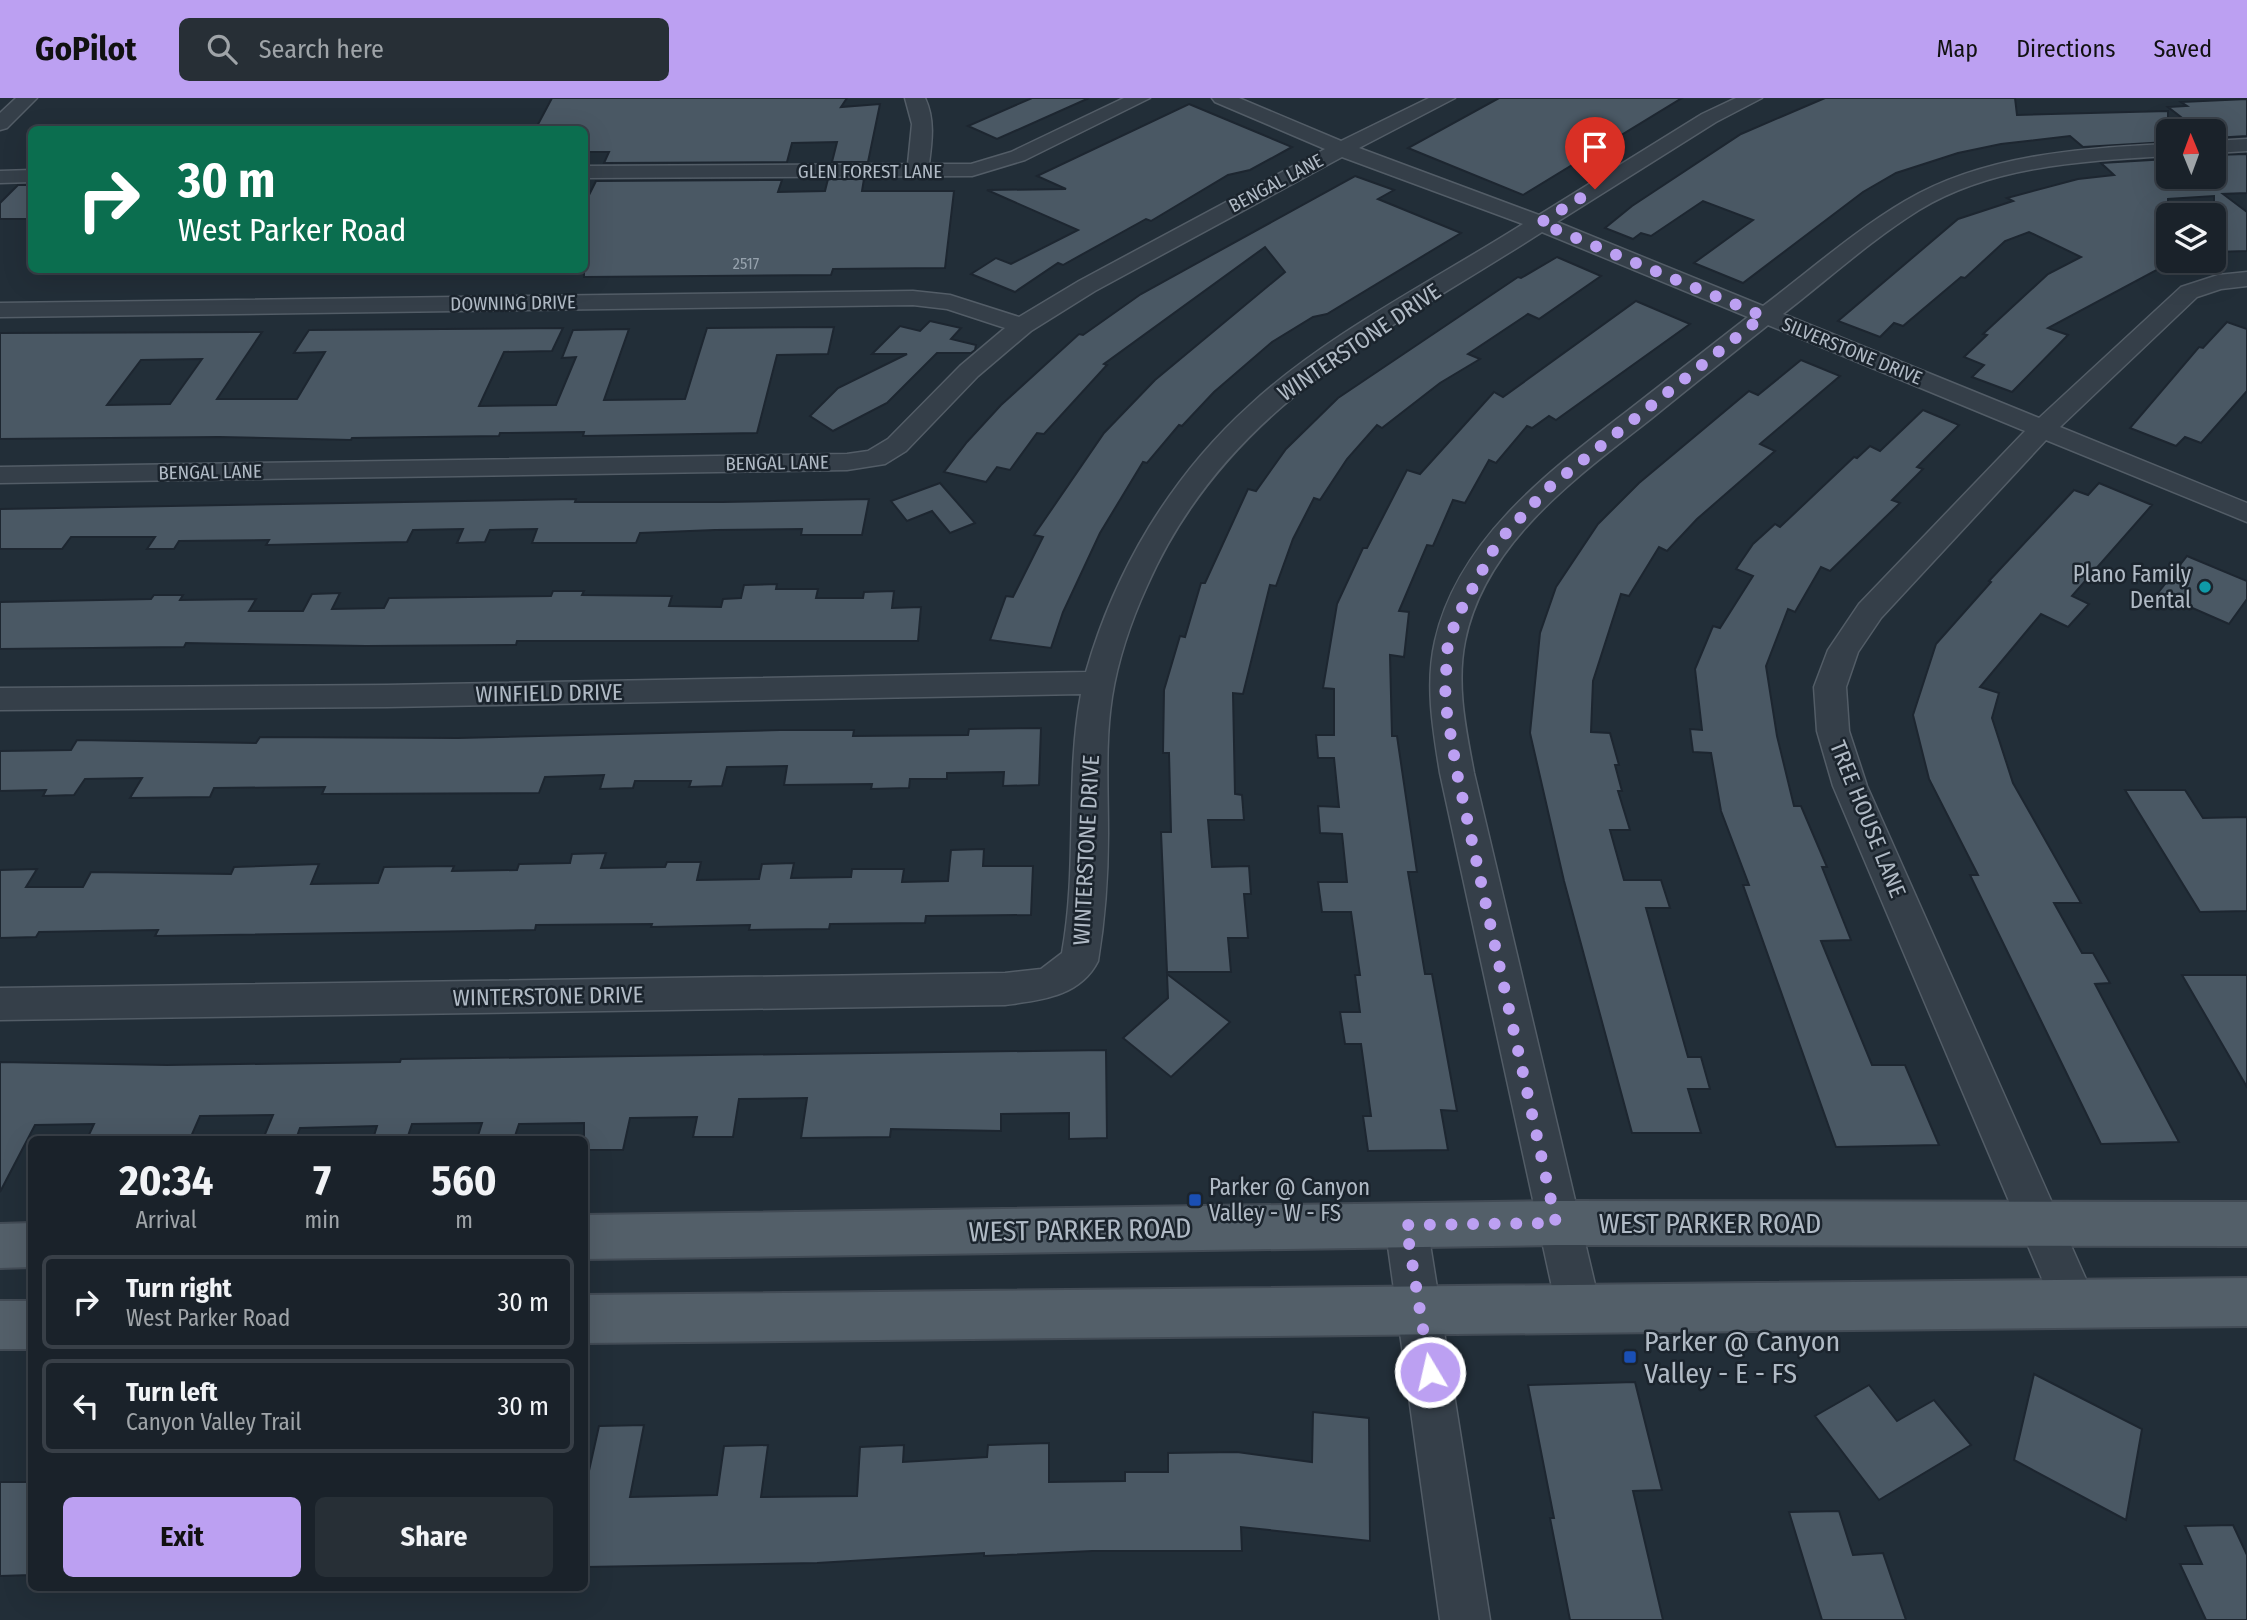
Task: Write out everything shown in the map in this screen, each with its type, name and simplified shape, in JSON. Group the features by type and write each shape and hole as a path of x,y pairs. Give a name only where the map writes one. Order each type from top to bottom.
{"main road":[{"name":"WEST PARKER ROAD","path":"588,1237 1556,1223 2247,1224"},
{"path":"0,1246 28,1245"},
{"path":"588,1319 2247,1302"},
{"path":"0,1325 28,1325"}],"street":[{"path":"0,124 27,98"},
{"path":"915,98 922,109 918,170"},
{"name":"GLEN FOREST LANE","path":"588,172 972,170 993,165 1140,98"},
{"name":"SILVERSTONE DRIVE","path":"1222,98 1341,149 1540,223 2247,513"},
{"name":"BENGAL LANE","path":"0,475 862,461 887,453 897,445 969,371 1022,326 1142,255 1341,149 1445,98"},
{"name":"WINTERSTONE DRIVE","path":"0,1004 991,989 1050,983 1079,961 1083,938 1091,823 1091,761 1098,683 1116,627 1150,553 1197,477 1236,434 1294,382 1540,223 1709,118 1752,98"},
{"path":"2226,146 2247,145"},
{"path":"1579,1310 1556,1223 1457,773 1445,701 1447,650 1456,619 1497,543 1547,489 1763,316 1934,193 1975,177 2023,164 2088,154 2156,151"},
{"path":"0,177 28,176"},
{"name":"TREE HOUSE LANE","path":"2075,1304 1850,786 1833,731 1830,687 1843,650 1870,611 2043,428 2189,292 2218,282 2247,279"},
{"name":"DOWNING DRIVE","path":"0,310 913,298 950,302 1022,326"},
{"name":"WINFIELD DRIVE","path":"0,699 387,696 1098,683"},
{"path":"1406,1225 1421,1310 1465,1620"}],"building":[{"path":"552,98 847,98 841,107 880,104 868,162 832,162 837,142 792,143 787,162 604,163 609,152 588,152 588,126 537,126"},
{"path":"1032,98 1089,98 997,139 968,126"},
{"path":"1499,98 1682,98 1523,195 1408,148"},
{"path":"1825,98 2015,98 2017,115 2168,111 2168,119 2156,119 2156,143 2083,147 2070,136 2001,144 1958,153 1896,173 1863,192 1743,283 1694,263 1753,220 1703,201 1651,236 1641,233 1633,239 1605,228 1632,206 1741,134"},
{"path":"2247,99 2247,136 2226,137 2226,119 2184,119 2168,107 2187,106 2181,102"},
{"path":"1189,104 1292,147 1250,170 1228,175 1151,221 1146,219 1063,265 1058,263 1015,292 971,274 996,258 1011,264 1078,230 987,190 1066,189 1037,176"},
{"path":"2247,154 2247,193 2223,194 2247,212 2247,251 2226,252 2226,203 2214,203 2214,196 2168,199 2168,203 2156,203 2156,270 2048,328 2068,335 2012,392 1972,377 1984,365 1964,357 1987,335 1983,334 2048,274 2081,257 2029,232 2005,241 1965,278 1961,277 1903,326 1894,323 1880,337 1838,321 1958,219 2013,201 2007,198 2078,179 2114,175 2101,163 2156,160 2156,189 2226,189 2226,155"},
{"path":"1355,176 1394,190 1378,199 1461,233 1327,314 1313,317 1272,342 1214,392 1182,426 1179,425 1147,463 1143,462 1100,533 1063,612 1051,648 990,640 1006,596 1013,597 1043,537 1034,535 1104,433 1155,380 1285,272 1265,247 1104,364 1107,365 1044,434 1037,433 1010,470 997,467 986,482 944,472 967,442 1001,405 1079,334 1083,335 1141,294"},
{"path":"828,179 864,179 862,191 954,191 945,268 833,269 831,275 584,277 584,273 588,273 588,197 596,181 782,180 778,192 825,191"},
{"path":"18,185 28,185 28,219 0,219 0,203"},
{"path":"1557,257 1601,276 1539,319 1528,314 1468,354 1480,359 1440,383 1382,428 1377,425 1347,459 1320,500 1314,498 1293,539 1276,586 1270,585 1243,694 1233,693 1235,794 1242,795 1244,820 1208,820 1212,867 1249,866 1251,894 1244,894 1248,938 1228,938 1231,972 1167,972 1161,832 1171,832 1169,753 1163,753 1164,690 1180,636 1185,637 1201,583 1205,583 1248,489 1256,491 1286,449 1338,398 1518,277 1521,278"},
{"path":"1636,301 1690,324 1556,420 1549,416 1532,428 1527,426 1496,463 1489,460 1465,503 1453,500 1433,546 1427,545 1399,611 1409,612 1404,657 1390,655 1392,736 1397,736 1417,872 1408,872 1425,974 1432,974 1457,1111 1441,1110 1448,1150 1368,1151 1363,1116 1371,1116 1361,1044 1345,1044 1340,1012 1360,1012 1355,975 1360,975 1351,912 1322,912 1318,882 1347,882 1342,834 1320,833 1318,806 1339,807 1334,758 1318,758 1316,735 1334,735 1334,689 1323,688 1337,604 1363,548 1367,548 1407,470 1420,474 1494,392 1503,397"},
{"path":"930,321 961,328 951,339 976,345 975,350 971,353 937,353 887,403 833,431 810,416 838,388 907,354 872,354 900,326 920,331"},
{"path":"2227,322 2247,329 2247,391 2201,443 2185,437 2176,446 2130,428 2199,347 2203,348"},
{"path":"834,327 828,354 777,355 757,433 583,436 584,432 500,433 499,436 351,440 219,437 0,439 0,333 262,332 217,399 297,399 325,352 294,353 309,330 563,328 552,351 504,352 479,406 556,405 576,357 562,358 573,330 629,329 604,400 685,399 707,328","holes":["202,359 170,404 107,405 141,360"]},
{"path":"1801,360 1840,376 1760,444 1775,451 1697,519 1667,551 1659,547 1629,596 1621,594 1593,681 1591,732 1610,733 1619,765 1615,765 1622,791 1618,791 1630,830 1610,830 1624,880 1661,880 1670,908 1646,908 1688,1057 1701,1057 1710,1089 1688,1089 1701,1133 1632,1133 1564,881 1530,733 1540,633 1556,587 1598,524 1639,483 1749,391 1758,395"},
{"path":"1923,410 1959,425 1917,467 1923,469 1892,500 1900,503 1830,571 1821,567 1795,612 1788,609 1766,666 1777,736 1794,806 1801,806 1827,867 1822,867 1851,940 1821,941 1872,1065 1905,1065 1939,1145 1836,1147 1743,885 1749,885 1721,811 1711,753 1693,752 1690,729 1702,730 1695,669 1713,626 1720,628 1753,576 1736,569 1753,544 1775,524 1780,527 1854,457 1857,458 1870,446 1880,451"},
{"path":"940,483 975,523 950,533 932,511 907,521 891,501"},
{"path":"2099,483 2152,505 2072,596 2089,604 2068,627 2041,614 1980,687 1999,693 1992,718 2013,783 2081,903 2054,903 2082,953 2093,953 2110,983 2095,984 2179,1142 2101,1144 1970,875 1978,875 1929,779 1913,715 1936,644 1991,582 1989,581 2074,490 2088,495"},
{"path":"576,499 575,502 869,499 862,535 801,535 802,529 715,530 640,533 636,543 532,543 537,529 490,530 485,542 457,543 463,529 413,530 407,542 266,545 269,540 179,541 174,549 147,549 155,537 71,537 62,549 0,549 0,509"},
{"name":"Plano Family Dental","path":"2187,556 2247,581 2247,599 2229,624 2158,593"},
{"path":"777,584 776,589 818,589 816,598 863,598 864,592 894,591 892,608 921,607 918,641 517,641 516,645 366,646 186,643 184,647 0,649 0,602 151,599 154,595 183,595 180,600 256,599 249,611 303,611 312,594 340,593 332,609 384,608 389,598 551,596 553,591 584,591 582,595 672,596 669,606 721,607 723,599 741,598 744,585"},
{"path":"1041,728 1039,785 1003,786 1004,772 947,773 947,779 910,779 909,788 871,789 872,784 784,785 787,766 727,767 722,786 689,787 691,781 635,781 633,788 600,789 604,775 545,777 539,793 322,794 325,787 214,788 210,797 130,798 142,778 85,779 74,795 43,796 46,790 0,791 0,751 71,750 77,740 256,743 260,737 458,738 780,730 854,730 853,736 968,735 969,729"},
{"path":"2125,790 2185,790 2203,818 2247,817 2247,911 2200,912"},
{"path":"984,849 983,866 1033,866 1031,915 926,916 925,923 830,924 829,929 749,930 750,925 536,925 535,930 155,936 158,930 39,932 36,937 0,938 0,870 37,869 26,887 83,887 91,872 231,874 234,867 319,864 311,884 378,883 384,867 454,866 452,871 517,870 519,864 570,863 572,854 606,853 601,868 665,867 667,862 701,862 697,880 759,879 762,864 794,863 791,878 851,877 852,869 904,869 902,882 948,881 951,850"},
{"path":"1167,974 1230,1022 1171,1077 1123,1038 1168,998"},
{"path":"2182,975 2247,975 2247,1087"},
{"path":"1106,1050 1107,1138 1069,1139 1069,1113 1001,1114 1001,1131 891,1129 890,1137 801,1138 807,1098 739,1099 733,1137 693,1137 697,1117 630,1118 623,1150 588,1150 584,1123 519,1124 515,1136 478,1136 482,1123 412,1124 408,1136 374,1136 377,1126 300,1128 297,1136 264,1136 273,1115 200,1116 191,1136 88,1136 94,1124 35,1125 0,1192 0,1062 167,1065 400,1062 401,1059"},
{"path":"2034,1374 2142,1429 2126,1520 2014,1460"},
{"path":"1635,1382 1662,1490 1633,1491 1663,1620 1570,1620 1550,1518 1554,1518 1528,1385"},
{"path":"1869,1385 1897,1421 1934,1400 1971,1445 1879,1500 1815,1416"},
{"path":"1313,1412 1369,1418 1370,1541 1241,1527 1242,1551 1092,1551 984,1556 984,1553 817,1563 588,1567 588,1475 599,1426 644,1425 630,1497 717,1495 724,1446 768,1445 761,1497 857,1496 860,1447 904,1445 903,1462 987,1457 988,1445 1049,1443 1049,1482 1125,1481 1125,1472 1168,1472 1168,1453 1237,1452 1312,1462"},
{"path":"0,1482 28,1482 28,1575 0,1576"},
{"path":"1839,1511 1853,1555 1883,1553 1906,1620 1822,1620 1789,1512"},
{"path":"2233,1525 2247,1555 2247,1620 2206,1620 2180,1564 2202,1564 2185,1526"}],"place":[{"name":"Plano Family Dental","path":"2205,587"},
{"name":"Parker @ Canyon Valley - W - FS","path":"1195,1200"},
{"name":"Parker @ Canyon Valley - E - FS","path":"1630,1357"}],"route":[{"path":"1430,1372 1406,1225 1556,1223 1457,773 1445,701 1447,650 1456,619 1497,543 1547,489 1763,316 1540,223 1595,189"}]}
